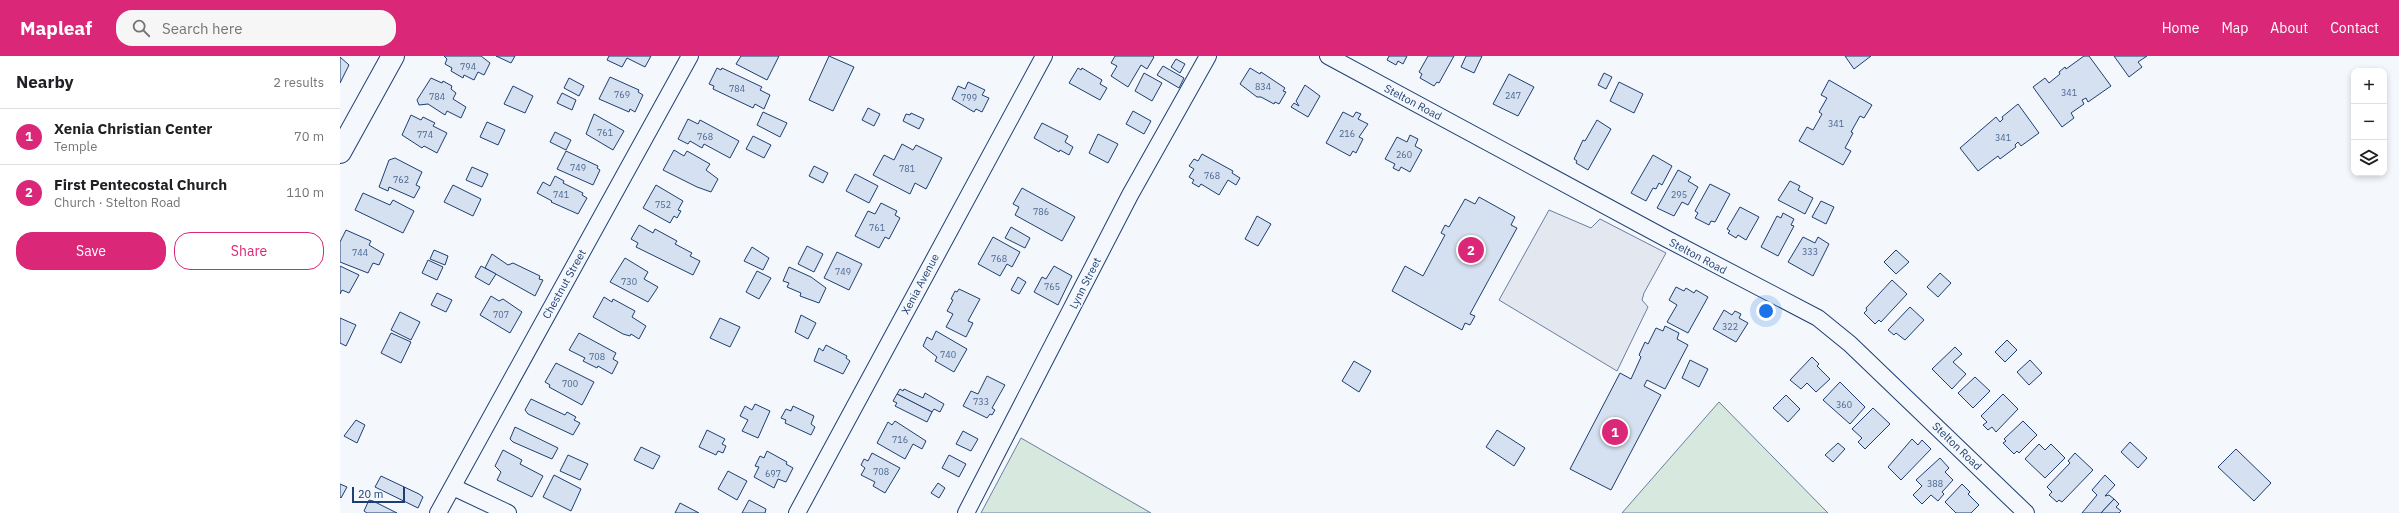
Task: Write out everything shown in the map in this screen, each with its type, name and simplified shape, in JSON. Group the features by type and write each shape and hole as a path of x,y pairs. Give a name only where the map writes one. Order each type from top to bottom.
{"main road":[{"path":"340,152 393,56"}],"street":[{"name":"Chestnut Street","path":"438,513 690,56"},
{"name":"Xenia Avenue","path":"797,513 1044,56"},
{"name":"Lynn Street","path":"966,513 1130,195 1208,56"},
{"name":"Stelton Road","path":"1328,56 1667,239 1818,318 1850,344 2026,513"},
{"path":"453,486 508,513"}],"shaded area":[{"path":"1549,210 1591,228 1600,219 1666,253 1644,293 1642,300 1648,307 1617,371 1499,300"},
{"path":"1719,402 1828,513 1622,513"},
{"path":"1021,438 1151,513 981,513"}],"building":[{"path":"444,56 481,56 490,63 484,75 478,72 474,80 464,75 463,78 451,71 452,68 445,64 447,59"},
{"path":"496,56 515,56 511,63"},
{"path":"609,56 651,56 645,67 627,58 622,67 607,60"},
{"path":"741,56 779,56 767,80 736,64"},
{"path":"829,56 854,67 833,111 809,100"},
{"path":"1115,56 1154,57 1147,69 1141,65 1128,87 1111,76 1117,66 1111,63"},
{"path":"1389,56 1407,56 1403,64 1398,61 1396,65 1387,60"},
{"path":"1428,56 1454,56 1439,83 1437,82 1434,86 1420,78 1422,74 1419,72"},
{"path":"1466,56 1482,56 1474,73 1461,67"},
{"path":"1845,56 1871,56 1854,69"},
{"path":"2084,56 2089,56 2111,86 2088,102 2086,98 2082,100 2084,104 2071,113 2074,118 2062,127 2033,87 2045,78 2049,83 2060,74 2059,72 2065,67 2066,69"},
{"path":"2114,56 2147,56 2138,62 2142,67 2129,77"},
{"path":"340,57 349,65 340,83"},
{"path":"1176,59 1185,64 1180,73 1171,67"},
{"path":"1163,66 1184,78 1179,88 1157,75"},
{"path":"717,68 721,70 722,68 762,87 760,90 770,95 764,109 755,104 753,108 713,89 714,86 709,84"},
{"path":"1078,68 1081,70 1082,68 1102,80 1100,84 1107,88 1100,100 1069,83"},
{"path":"1250,68 1260,74 1261,72 1285,88 1283,91 1286,92 1279,104 1275,102 1274,104 1261,97 1257,97 1240,84"},
{"path":"1144,73 1162,83 1152,101 1135,91"},
{"path":"1604,73 1612,77 1606,89 1598,85"},
{"path":"1509,74 1534,87 1518,116 1493,104"},
{"path":"610,77 639,90 638,92 643,95 635,112 630,109 629,112 599,99"},
{"path":"431,78 442,83 443,81 452,86 451,89 456,93 453,99 466,107 461,118 447,111 445,115 428,104 419,105 417,100"},
{"path":"569,78 584,86 579,96 564,88"},
{"path":"1829,80 1872,105 1864,118 1860,116 1851,132 1853,133 1845,148 1851,151 1843,165 1799,141 1807,127 1813,130 1822,114 1819,112 1827,98 1821,95"},
{"path":"968,82 985,90 982,95 989,98 982,112 976,109 974,112 952,99 958,86 965,89"},
{"path":"1619,82 1643,94 1634,113 1610,101"},
{"path":"1305,85 1320,96 1308,117 1291,107 1294,103 1299,106 1296,101"},
{"path":"513,86 533,96 525,113 504,104"},
{"path":"562,93 576,100 572,110 557,103"},
{"path":"2018,104 2039,133 2021,146 2018,142 2015,145 2016,147 2000,159 1998,156 1978,171 1960,148 1996,117 2000,122 2003,119 2002,117"},
{"path":"868,108 880,114 874,126 862,120"},
{"path":"1133,111 1151,121 1144,134 1126,124"},
{"path":"763,112 787,123 780,137 757,125"},
{"path":"1343,112 1353,117 1356,112 1361,114 1358,119 1368,124 1359,137 1363,139 1356,153 1353,151 1350,156 1326,143"},
{"path":"911,113 924,119 919,129 903,121 906,114 910,115"},
{"path":"594,114 624,131 613,150 586,134"},
{"path":"411,115 421,120 423,117 435,123 433,126 447,133 437,153 424,146 422,148 402,135"},
{"path":"688,119 698,124 700,120 739,141 730,158 704,144 702,148 690,141 688,144 678,139"},
{"path":"1597,120 1611,129 1588,170 1576,163 1577,161 1574,159 1583,140 1585,141"},
{"path":"487,122 505,130 498,145 480,137"},
{"path":"1042,123 1068,136 1065,142 1073,147 1069,155 1060,150 1059,152 1034,138"},
{"path":"555,132 571,140 566,150 550,142"},
{"path":"1098,134 1118,144 1108,163 1089,153"},
{"path":"1410,135 1418,139 1415,146 1422,150 1410,172 1401,167 1399,171 1393,168 1395,164 1385,159 1397,137 1407,142"},
{"path":"753,136 771,145 764,158 746,149"},
{"path":"902,144 913,150 916,145 942,158 926,189 915,183 910,194 873,175 884,155 894,160"},
{"path":"674,150 684,156 687,151 710,164 706,170 718,179 711,192 697,187 663,170"},
{"path":"566,151 598,166 597,168 600,170 593,185 557,169"},
{"path":"1202,154 1233,171 1232,173 1240,178 1236,185 1228,180 1219,195 1201,184 1199,187 1192,183 1194,180 1189,177 1194,169 1189,166 1194,159 1198,161"},
{"path":"1653,155 1672,166 1662,185 1659,183 1656,189 1653,188 1646,201 1631,193"},
{"path":"395,158 422,172 416,185 420,187 414,198 389,187 388,191 379,187 389,160"},
{"path":"814,166 828,173 823,183 809,176"},
{"path":"472,167 488,174 482,187 466,180"},
{"path":"1678,170 1691,177 1688,181 1698,187 1688,205 1682,202 1674,216 1657,208"},
{"path":"855,174 878,186 869,203 846,191"},
{"path":"555,176 564,181 563,183 583,193 582,195 587,198 578,214 551,202 552,201 537,193 543,182 550,186"},
{"path":"1790,181 1800,186 1798,190 1813,198 1805,214 1778,200"},
{"path":"1710,184 1730,194 1715,222 1711,221 1709,225 1695,218 1698,213 1695,211"},
{"path":"453,185 481,199 473,216 444,202"},
{"path":"656,185 683,201 678,210 681,211 677,218 674,216 670,223 643,208"},
{"path":"1022,188 1075,217 1062,241 1015,215 1019,207 1013,204"},
{"path":"363,193 390,205 393,200 414,211 403,233 355,210"},
{"path":"1479,197 1515,217 1511,225 1517,228 1470,314 1475,316 1470,325 1465,323 1462,330 1392,291 1405,266 1423,276 1445,235 1441,233 1445,225 1449,227 1465,199 1475,204"},
{"path":"1821,201 1834,207 1826,224 1812,217"},
{"path":"881,203 897,211 895,215 900,218 889,239 885,237 879,248 855,236 868,211 875,214"},
{"path":"1740,207 1759,217 1746,240 1738,235 1736,238 1728,233 1730,231 1727,229"},
{"path":"1783,213 1794,219 1791,225 1794,226 1778,256 1761,247 1777,216 1781,218"},
{"path":"1257,216 1271,224 1258,246 1245,239"},
{"path":"639,225 653,233 655,229 677,241 675,244 692,253 690,256 700,261 693,275 636,247 638,243 631,239"},
{"path":"1011,227 1030,238 1025,248 1005,238"},
{"path":"346,230 371,241 369,245 384,254 379,265 373,263 368,273 340,262 340,242"},
{"path":"993,237 1020,252 1012,267 1007,264 1000,276 978,264"},
{"path":"1803,237 1815,243 1818,237 1829,244 1813,276 1788,262"},
{"path":"807,246 823,254 814,272 798,264"},
{"path":"752,247 769,258 763,270 744,261"},
{"path":"434,250 448,256 445,265 430,259"},
{"path":"1896,250 1909,262 1896,274 1884,262"},
{"path":"837,252 862,264 849,290 824,278"},
{"path":"492,254 508,265 513,263 540,276 539,279 543,280 535,296 485,268"},
{"path":"625,258 648,272 644,279 658,287 648,302 610,282"},
{"path":"428,260 443,267 437,280 422,273"},
{"path":"340,266 359,275 349,293 342,290 340,294"},
{"path":"481,266 496,274 489,285 475,277"},
{"path":"1054,266 1072,276 1058,305 1034,292 1042,277 1046,279"},
{"path":"789,267 811,277 826,288 819,303 800,296 801,293 787,287 789,283 783,281"},
{"path":"757,271 771,278 759,299 746,292"},
{"path":"1940,273 1951,283 1938,297 1927,287"},
{"path":"1018,277 1026,282 1019,294 1011,290"},
{"path":"1892,280 1907,294 1881,322 1879,320 1875,324 1864,313 1867,310 1866,308"},
{"path":"1676,287 1684,291 1686,288 1694,293 1696,290 1708,297 1688,333 1667,322 1677,305 1669,300"},
{"path":"959,289 980,299 968,321 973,323 966,337 946,327 953,314 947,311 953,300 951,299 955,291 957,292"},
{"path":"437,293 452,300 446,312 431,305"},
{"path":"491,296 499,301 503,299 522,312 510,333 480,315"},
{"path":"604,297 612,302 613,299 635,311 632,317 646,326 639,339 631,334 630,336 623,334 593,317"},
{"path":"1910,307 1924,320 1905,340 1896,333 1894,335 1888,330"},
{"path":"1724,310 1732,315 1735,311 1741,314 1739,318 1748,323 1736,342 1713,329"},
{"path":"400,312 420,322 411,340 391,330"},
{"path":"801,315 816,323 808,339 795,332"},
{"path":"340,318 356,325 346,346 340,343"},
{"path":"720,318 740,327 730,347 710,338"},
{"path":"1665,326 1679,333 1677,339 1688,345 1665,389 1647,380 1644,386 1661,395 1611,490 1570,469 1620,373 1631,379 1641,357 1639,355 1645,342 1648,344 1656,328 1663,331"},
{"path":"936,331 967,349 954,372 935,361 937,357 923,346 927,337 932,340"},
{"path":"391,333 411,342 401,363 381,353"},
{"path":"579,333 616,353 613,359 618,362 612,374 598,366 597,368 583,361 585,358 569,350"},
{"path":"2007,340 2017,350 2005,362 1995,352"},
{"path":"826,345 847,356 846,358 850,361 843,374 814,361 819,348 823,351"},
{"path":"1955,347 1962,354 1953,362 1966,374 1952,389 1932,369"},
{"path":"1812,357 1819,364 1817,366 1830,379 1816,392 1807,383 1801,389 1790,380"},
{"path":"1690,360 1708,369 1699,387 1682,378"},
{"path":"2030,360 2042,373 2029,385 2017,372"},
{"path":"1354,361 1371,371 1359,392 1342,381"},
{"path":"556,363 594,382 582,405 549,387 550,385 545,382"},
{"path":"987,376 1005,385 992,408 995,410 992,415 990,414 987,418 963,406 971,391 978,394"},
{"path":"1975,377 1990,391 1973,408 1958,393"},
{"path":"1840,382 1865,407 1850,424 1823,400"},
{"path":"900,389 903,391 904,389 923,398 925,393 944,404 940,412 934,409 932,412 897,394"},
{"path":"897,394 932,412 927,422 895,406 897,403 893,401"},
{"path":"2003,394 2018,409 1996,432 1992,427 1988,430 1983,425 1987,422 1981,416"},
{"path":"1786,395 1800,409 1788,422 1773,408"},
{"path":"531,399 565,415 567,412 576,417 574,420 580,423 573,435 528,414 525,410"},
{"path":"755,404 770,411 758,438 742,431 748,420 740,416 745,406 752,410"},
{"path":"793,406 814,416 811,424 815,427 811,435 785,423 786,420 781,418 786,409 791,411"},
{"path":"1873,408 1890,424 1865,449 1858,442 1862,438 1852,429"},
{"path":"356,420 365,425 357,443 344,436"},
{"path":"895,421 926,441 922,449 913,444 905,459 877,443 888,422 892,425"},
{"path":"2023,421 2037,435 2019,453 2017,451 2014,454 2003,443 2006,441 2004,439"},
{"path":"515,427 558,448 552,459 513,442 510,439"},
{"path":"707,430 725,439 722,444 726,446 723,453 718,451 716,455 699,447"},
{"path":"1497,430 1525,448 1514,466 1486,447"},
{"path":"963,431 978,439 971,451 956,444"},
{"path":"1912,439 1918,445 1922,440 1931,449 1901,480 1888,467"},
{"path":"2130,442 2147,458 2138,468 2121,452"},
{"path":"1838,443 1845,449 1833,462 1825,455"},
{"path":"2039,444 2045,450 2051,444 2065,458 2045,478 2025,459"},
{"path":"641,447 660,456 653,469 634,460"},
{"path":"2236,449 2271,483 2254,501 2218,467"},
{"path":"503,450 522,460 520,464 543,476 532,497 497,480 501,472 495,466"},
{"path":"767,451 787,462 786,464 793,468 786,482 778,479 774,488 754,477 759,467 755,466 760,456 764,458"},
{"path":"872,453 900,468 885,493 873,486 875,482 861,475 865,468 861,465 864,459 868,461"},
{"path":"2075,453 2093,470 2062,502 2059,500 2057,502 2049,495 2052,492 2047,487 2070,463 2068,461"},
{"path":"568,455 588,464 580,480 560,471"},
{"path":"949,455 966,464 959,477 942,468"},
{"path":"1940,458 1949,468 1945,472 1953,480 1942,492 1944,494 1938,501 1931,495 1922,504 1913,495 1922,486 1916,480"},
{"path":"728,471 747,481 737,500 718,489"},
{"path":"554,475 581,489 571,511 543,497"},
{"path":"2105,475 2115,485 2105,496 2109,495 2114,499 2101,513 2082,513 2097,495 2092,490"},
{"path":"381,476 423,497 418,508 375,487"},
{"path":"938,483 945,488 939,498 931,493"},
{"path":"340,484 347,487 341,498 340,497"},
{"path":"1962,484 1970,492 1968,494 1979,505 1971,513 1956,513 1945,502"},
{"path":"2114,499 2119,504 2116,507 2121,511 2119,513 2101,513"},
{"path":"369,500 397,513 367,513 364,511"},
{"path":"749,500 766,509 765,513 742,513"},
{"path":"680,503 699,513 675,513"}],"place":[{"name":"First Pentecostal Church","path":"1471,250"},
{"name":"Xenia Christian Center","path":"1615,432"}]}
